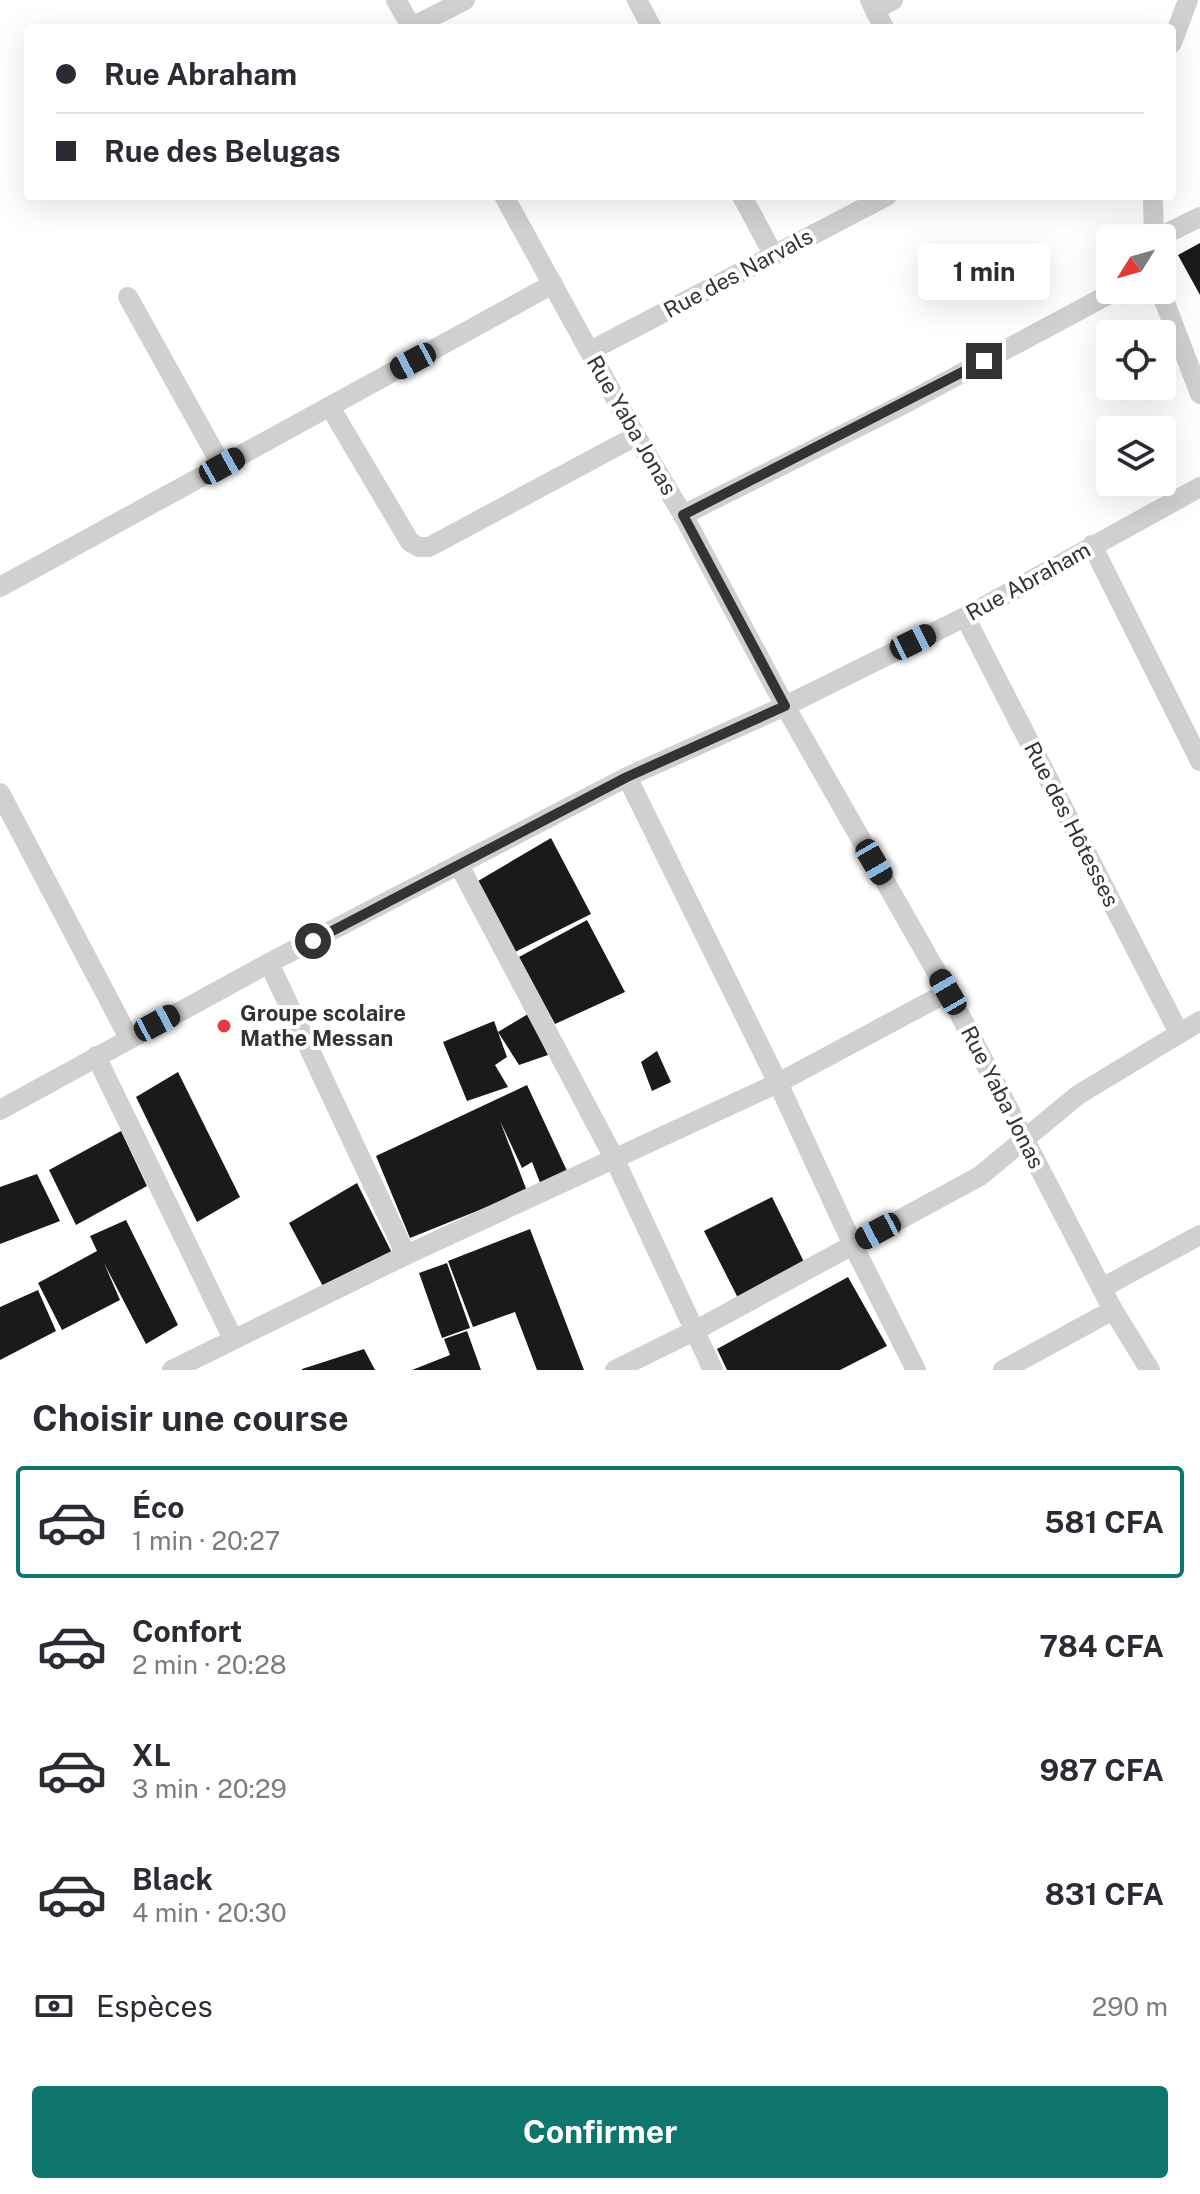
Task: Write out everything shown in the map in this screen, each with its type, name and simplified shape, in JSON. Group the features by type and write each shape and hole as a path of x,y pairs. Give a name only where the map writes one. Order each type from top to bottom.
{"street":[{"path":"396,0 410,24"},
{"path":"420,24 465,0"},
{"path":"637,0 650,24"},
{"path":"1176,32 1188,0"},
{"name":"Rue Yaba Jonas","path":"506,200 683,515 785,706 948,992 1113,1310 1150,1370"},
{"path":"744,200 773,254"},
{"name":"Rue des Narvals","path":"590,351 879,200"},
{"path":"1153,200 1155,224"},
{"path":"1176,228 1200,217"},
{"path":"0,587 553,284"},
{"path":"128,297 222,466"},
{"path":"683,515 904,404 1096,301"},
{"path":"1165,304 1200,394"},
{"path":"330,407 410,542 419,547 429,547 636,436"},
{"name":"Rue Abraham","path":"0,1110 269,963 627,777 785,706 965,617 1200,487"},
{"path":"1092,545 1200,761"},
{"name":"Rue des Hôtesses","path":"965,617 1179,1033"},
{"path":"627,777 916,1370"},
{"path":"0,793 129,1038"},
{"path":"459,865 614,1158 713,1370"},
{"path":"269,963 406,1255"},
{"path":"172,1370 406,1255 778,1083 948,992"},
{"path":"615,1370 696,1330 980,1176 1078,1095 1200,1021"},
{"path":"96,1056 233,1339"},
{"path":"1102,1288 1200,1235"},
{"path":"1003,1370 1113,1310"}],"building":[{"path":"1200,243 1200,295 1178,255"},
{"path":"551,838 591,914 515,952 478,881"},
{"path":"587,920 625,992 555,1024 519,957"},
{"path":"528,1014 548,1055 519,1065 498,1032"},
{"path":"494,1021 507,1057 495,1065 508,1087 467,1101 443,1042"},
{"path":"657,1051 671,1082 652,1091 641,1062"},
{"path":"178,1072 240,1197 197,1222 136,1097"},
{"path":"527,1085 568,1173 541,1185 532,1162 522,1168 500,1121 527,1191 410,1238 376,1156"},
{"path":"121,1131 147,1186 76,1225 49,1170"},
{"path":"37,1174 60,1221 0,1244 0,1187"},
{"path":"357,1183 392,1253 325,1290 289,1223"},
{"path":"772,1197 806,1266 739,1300 704,1231"},
{"path":"126,1220 178,1325 146,1344 104,1263 120,1300 62,1330 38,1283 97,1251 90,1236"},
{"path":"530,1229 584,1370 537,1370 515,1312 473,1327 448,1261"},
{"path":"447,1263 470,1328 442,1338 419,1273"},
{"path":"848,1277 887,1346 840,1370 727,1370 717,1349"},
{"path":"38,1290 56,1331 0,1360 0,1307"},
{"path":"467,1331 481,1370 412,1370 450,1355 444,1339"},
{"path":"364,1349 375,1370 302,1370 302,1369"}],"place":[{"name":"Groupe scolaire Mathe Messan","path":"224,1026"}],"route":[{"path":"313,941 627,777 785,706 683,515 984,361"}]}
